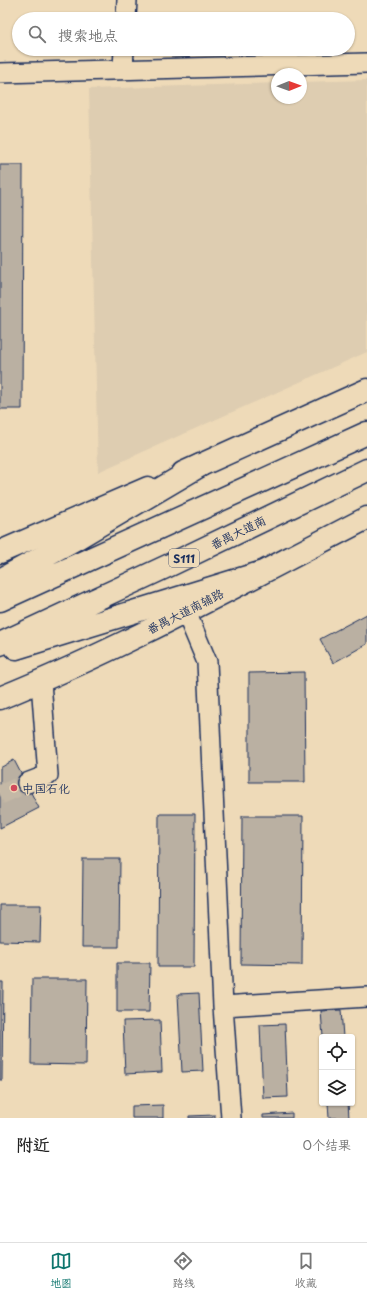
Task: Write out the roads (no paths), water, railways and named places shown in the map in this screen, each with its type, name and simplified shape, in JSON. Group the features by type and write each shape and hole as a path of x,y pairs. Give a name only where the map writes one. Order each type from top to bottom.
{"main road":[{"path":"0,552 201,465 367,390"},
{"path":"0,600 367,433"},
{"path":"0,580 78,537 201,465"},
{"name":"番禺大道南","path":"0,644 172,564 367,470"},
{"name":"番禺大道南辅路","path":"0,698 41,682 186,612 367,518"},
{"path":"0,654 260,573"}],"street":[{"path":"126,12 127,0"},
{"path":"123,69 124,56"},
{"path":"0,73 367,63"},
{"path":"186,612 207,662 223,1006 230,1118"},
{"path":"27,783 48,774 41,682"},
{"path":"223,1006 367,996"}],"tunnel":[{"path":"0,795 27,783"}],"place":[{"name":"中国石化","path":"14,788"}]}
